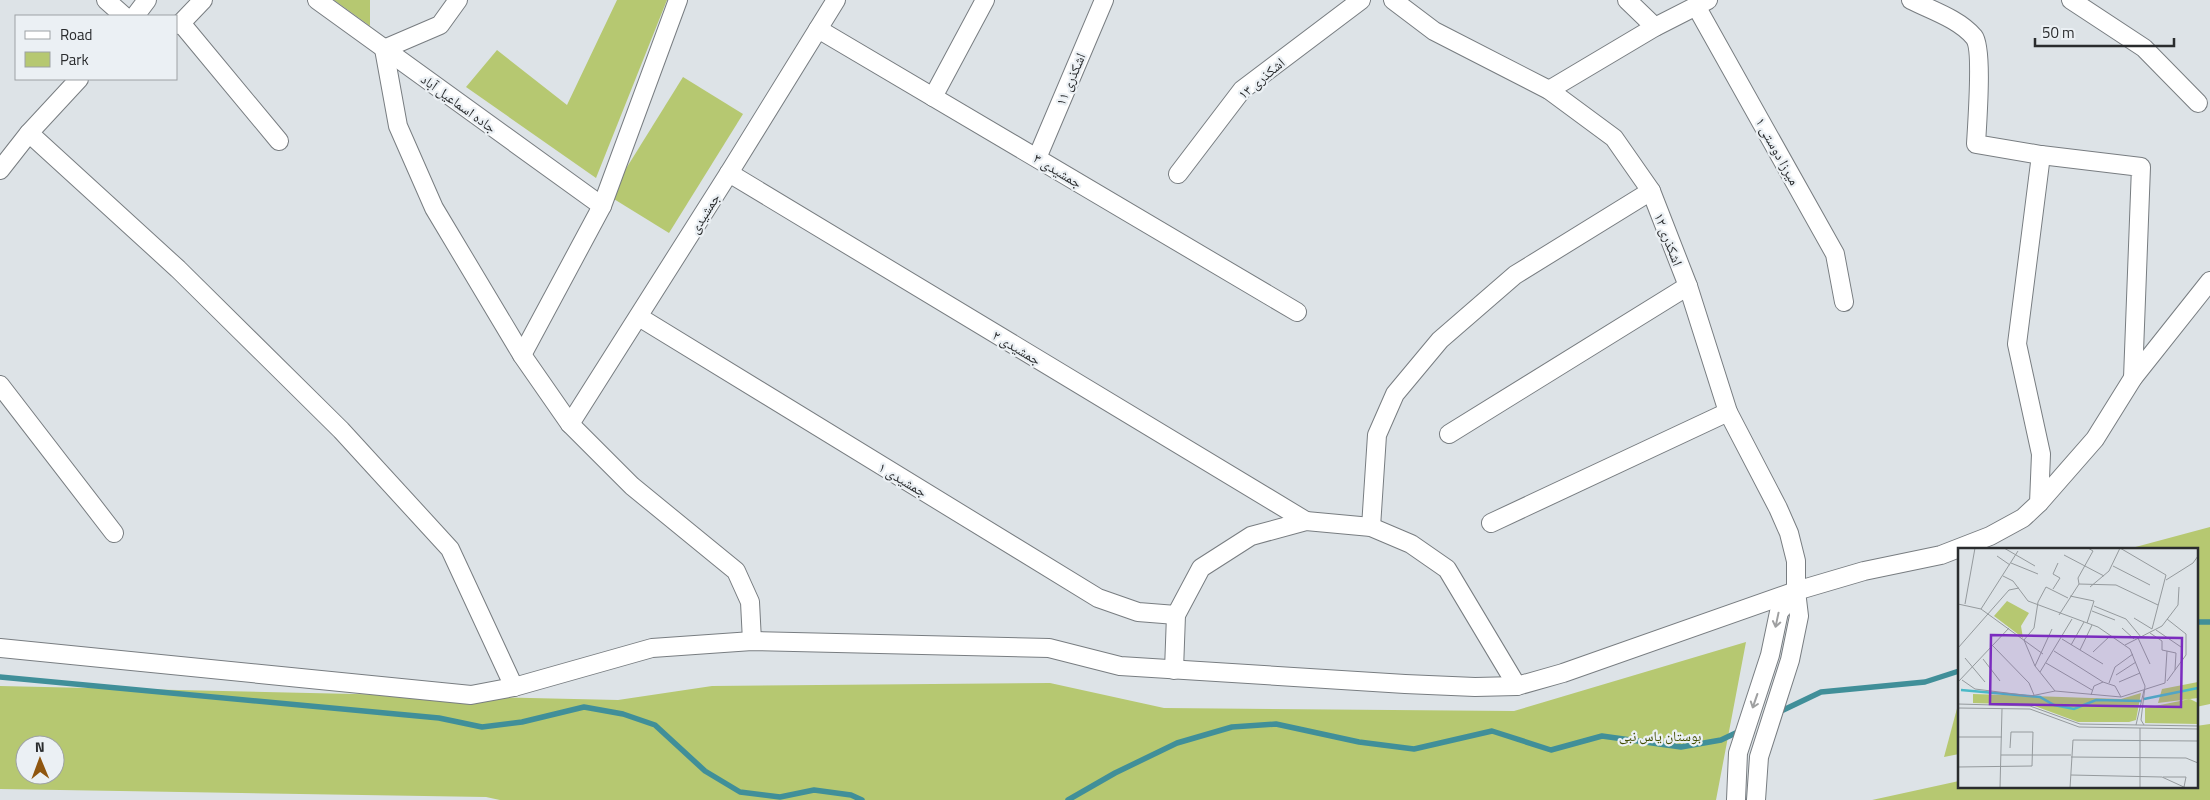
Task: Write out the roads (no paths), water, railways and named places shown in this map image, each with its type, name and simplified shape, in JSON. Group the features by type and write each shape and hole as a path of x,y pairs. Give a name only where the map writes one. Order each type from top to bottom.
{"street":[{"path":"106,0 123,15"},
{"path":"136,15 147,0"},
{"path":"203,0 178,24 279,141"},
{"name":"جاده اسماعیل آباد","path":"317,0 602,206"},
{"path":"458,0 440,25 384,50 398,126 434,208 522,355 570,424 632,486 736,572 750,602 752,641"},
{"path":"522,355 602,206 678,0"},
{"name":"جمشیدی","path":"570,424 639,317 836,0"},
{"path":"933,96 985,0"},
{"name":"اشکذری ۱۱","path":"1037,158 1104,0"},
{"name":"اشکذری ۱۳","path":"1178,174 1242,90 1361,0"},
{"name":"اشکذری ۱۲","path":"1393,0 1434,30 1549,90 1614,138 1650,191 1688,286 1728,412 1778,508 1789,533 1796,561 1796,591 1799,616 1790,660 1759,757 1756,800"},
{"path":"1627,0 1655,27"},
{"path":"1911,0 1962,26 1976,39 1978,60 1976,144 2041,155 2141,167 2132,378"},
{"path":"2071,0 2144,48 2198,103"},
{"path":"1549,90 1655,27 1702,3"},
{"name":"میرزا دوستی ۱","path":"1702,3 1835,254 1844,302"},
{"name":"جمشیدی ۳","path":"818,29 1297,312"},
{"path":"0,170 29,133 78,80"},
{"path":"29,133 178,270 341,430 450,549 514,687"},
{"path":"2039,502 2041,454 2017,344 2041,155"},
{"name":"جمشیدی ۲","path":"729,173 1306,522"},
{"path":"1371,526 1377,435 1395,394 1433,348 1515,275 1650,191"},
{"path":"1959,548 1990,536 2023,518 2039,502 2095,439 2132,378 2210,281"},
{"path":"1449,434 1688,286"},
{"name":"جمشیدی ۱","path":"639,317 1098,598 1138,612 1176,615"},
{"path":"0,385 114,533"},
{"path":"1491,524 1728,412"},
{"path":"1174,670 1176,615 1201,568 1251,536 1306,522 1371,526 1411,544 1447,570 1517,686"},
{"path":"0,648 471,694 514,687 652,648 752,641 1049,648 1120,666 1405,684 1476,687 1517,686 1563,673 1796,591 1864,571 1941,555 1958,548"},
{"path":"1736,800 1738,753 1770,655 1779,612 1796,591"}],"waterway":[{"path":"2198,622 2210,622"},
{"path":"1777,713 1821,692 1925,682 1958,671"},
{"path":"0,677 439,718 482,727 522,722 584,707 623,714 655,725 705,771 740,792 780,797 814,790 851,795 862,800"},
{"path":"1068,800 1115,773 1177,743 1232,727 1276,724 1359,742 1414,749 1492,731 1551,750 1602,736 1681,747 1721,740 1742,730"}],"park label":[{"name":"بوستان یاس نبی","path":"1660,735"}]}
